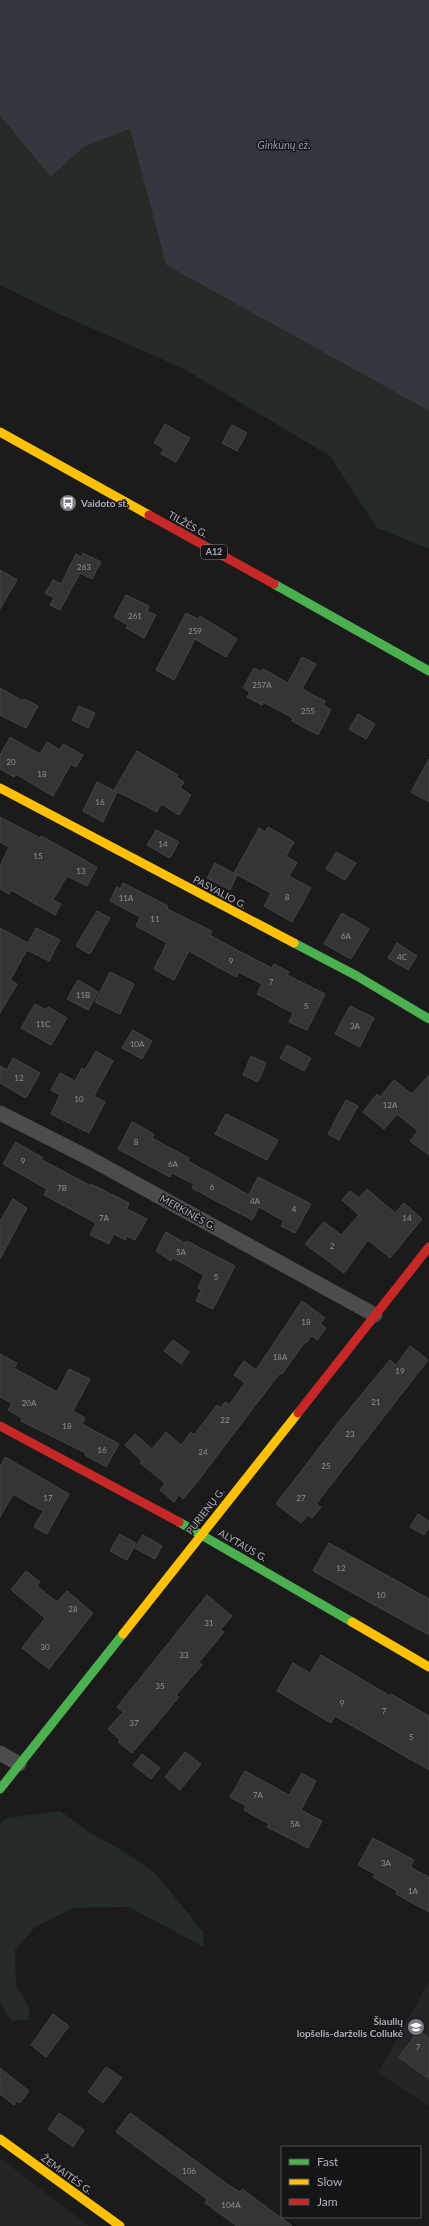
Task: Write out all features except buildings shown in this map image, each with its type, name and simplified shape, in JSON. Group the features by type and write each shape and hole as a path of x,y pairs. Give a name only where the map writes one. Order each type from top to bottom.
{"main road":[{"name":"TILŽĖS G.","path":"0,432 429,671"},
{"name":"PASVALIO G.","path":"0,788 357,976 429,1019"},
{"name":"PURIENŲ G.","path":"0,1789 429,1247"},
{"name":"ALYTAUS G.","path":"0,1426 201,1534 429,1667"},
{"name":"ŽEMAITĖS G.","path":"0,2139 120,2226"}],"street":[{"name":"MERKINĖS G.","path":"0,1113 89,1158 375,1315"},
{"path":"0,1753 19,1764"}],"shaded area":[{"path":"0,116 51,177 84,147 130,129 166,265 429,411 429,549 377,528 330,456 184,369 55,312 0,285"},
{"path":"60,1811 90,1833 125,1852 156,1874 203,1932 204,1947 129,1907 73,1908 35,1927 15,1950 16,1985 30,2009 28,2020 11,2021 0,2001 0,1824 7,1818"},
{"name":"Šiaulių lopšelis-darželis Coliukė","path":"429,1981 429,2106 378,2073"},
{"path":"0,2158 89,2226 0,2226"}],"water":[{"name":"Ginkūnų ež.","path":"0,0 429,0 429,411 166,265 130,129 84,147 51,177 0,116"}],"traffic: fast":[{"path":"274,584 429,671"},
{"path":"294,943 357,976 429,1019"},
{"path":"179,1522 352,1622"},
{"path":"0,1789 123,1634"}],"traffic: slow":[{"path":"0,432 149,515"},
{"path":"0,788 294,943"},
{"path":"123,1634 298,1413"},
{"path":"352,1622 429,1667"},
{"path":"0,2139 120,2226"}],"traffic: jam":[{"path":"149,515 274,584"},
{"path":"298,1413 429,1247"},
{"path":"0,1426 179,1522"}],"place":[{"name":"Vaidoto st.","path":"68,503"},
{"name":"Šiaulių lopšelis-darželis Coliukė","path":"416,2027"}]}
